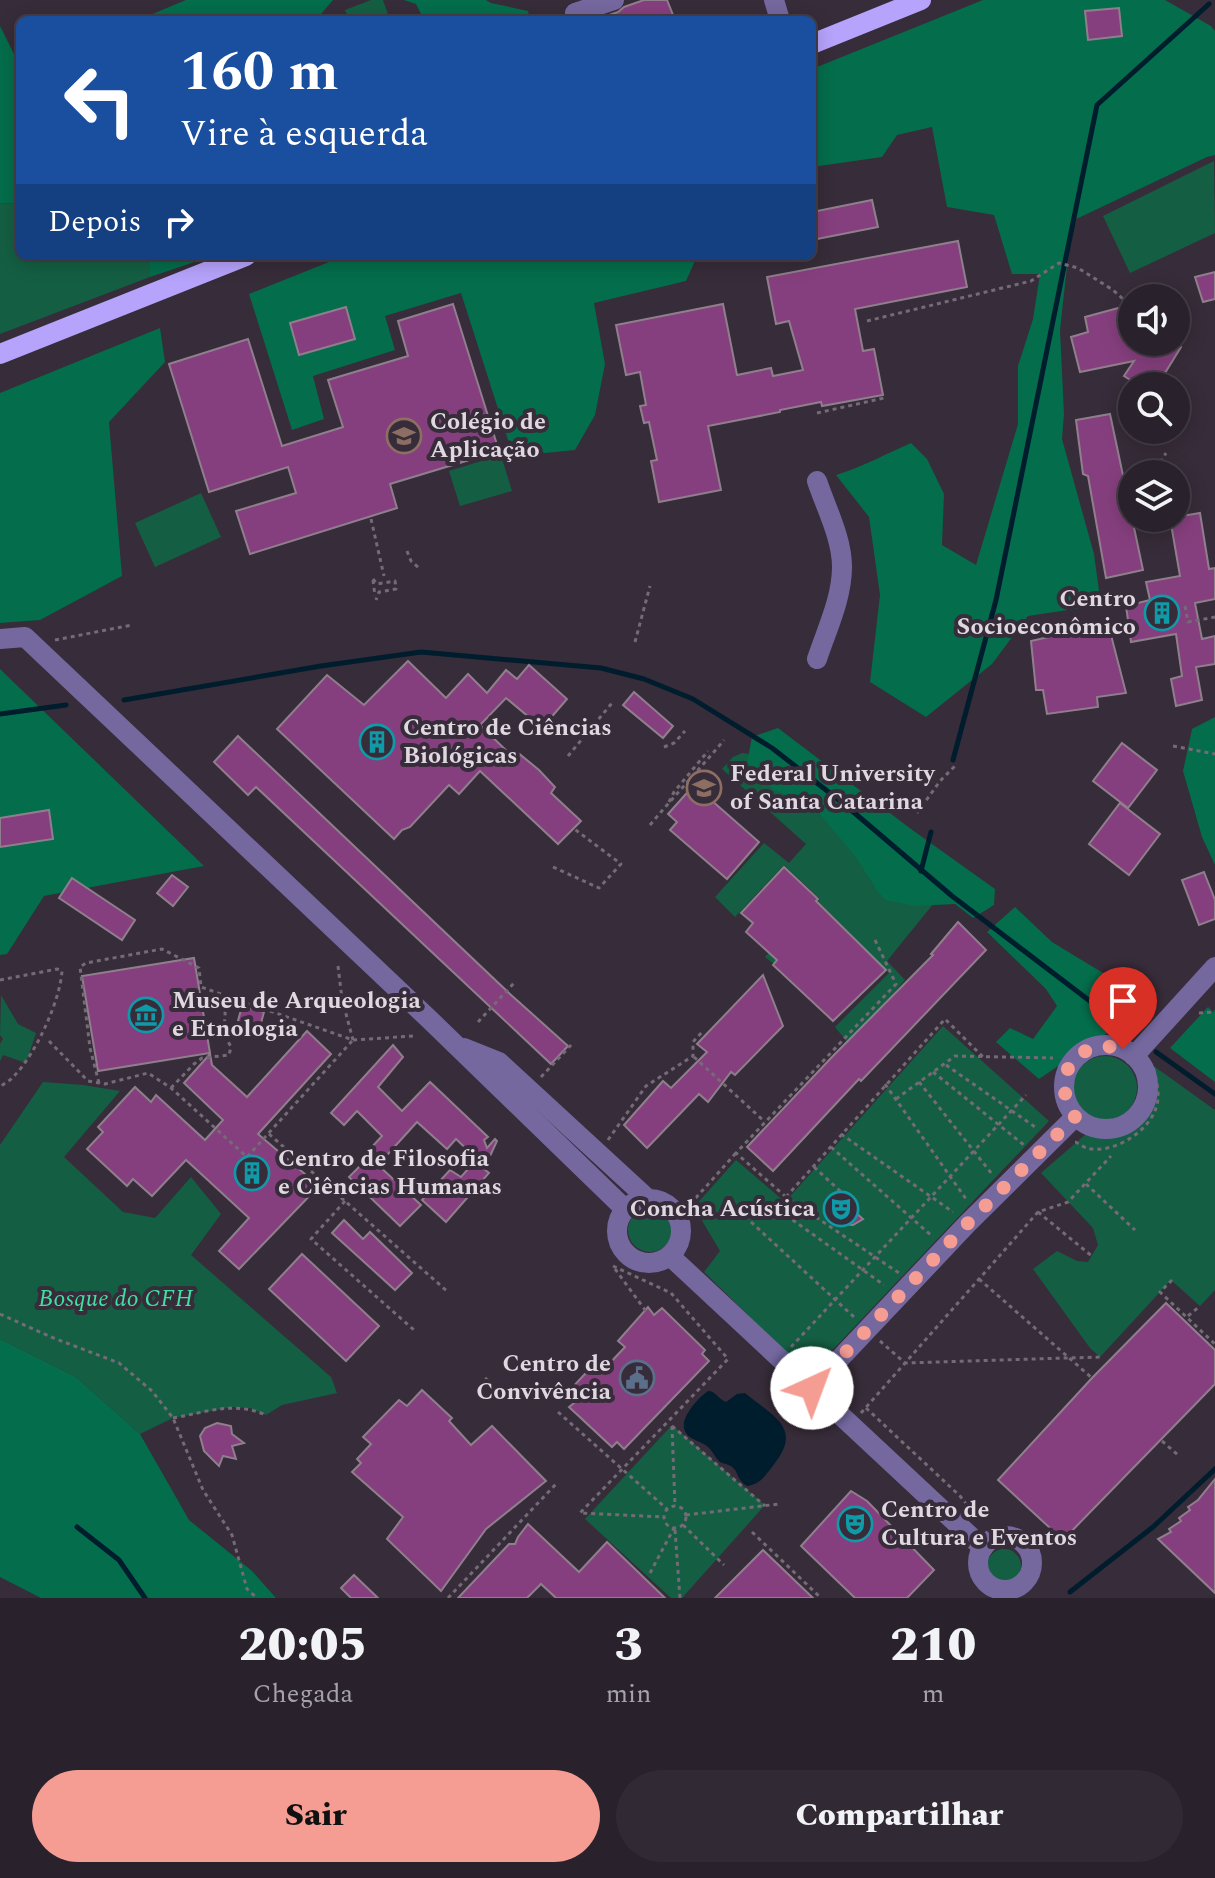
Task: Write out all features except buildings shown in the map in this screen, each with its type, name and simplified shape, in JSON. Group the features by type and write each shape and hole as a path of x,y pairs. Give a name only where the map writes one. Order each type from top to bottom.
{"main road":[{"path":"816,42 921,0"},
{"path":"0,354 236,260"}],"street":[{"path":"575,13 614,0"},
{"path":"817,481 843,564 840,589 817,659"},
{"path":"0,639 25,637 625,1209"},
{"path":"1134,1056 1215,967"},
{"path":"812,1388 1063,1128 1111,1129 1128,1123 1141,1111 1147,1097 1148,1082 1143,1067 1134,1056 1110,1045 1084,1051 1074,1059 1064,1083 1063,1128"},
{"path":"457,1046 499,1062 648,1199"},
{"path":"648,1199 670,1207 681,1226 681,1237 670,1256 652,1263 633,1259 625,1252 620,1245 617,1226 625,1209 648,1199"},
{"path":"670,1256 983,1548"},
{"path":"1000,1537 1020,1541 1031,1557 1029,1591 1006,1590 989,1585 979,1571 979,1555 983,1548 1000,1537"}],"path":[{"path":"867,321 1031,281 1059,263 1078,268 1118,294"},
{"path":"817,413 884,398"},
{"path":"1162,460 1166,453"},
{"path":"371,519 384,576"},
{"path":"407,551 411,561 419,568"},
{"path":"373,579 377,584 395,581 396,589 379,592 376,600 373,579"},
{"path":"635,642 650,586"},
{"path":"1185,606 1188,622 1215,617"},
{"path":"52,640 132,625"},
{"path":"568,756 612,703"},
{"path":"664,747 674,743 685,731"},
{"path":"650,825 724,740"},
{"path":"1173,746 1215,754"},
{"path":"668,804 674,792 708,751"},
{"path":"917,813 955,766"},
{"path":"553,867 599,888 621,864 573,828"},
{"path":"685,1210 896,984 875,940"},
{"path":"99,1083 90,1048 80,967 86,963 162,949 199,968 201,987 353,1040 414,1036"},
{"path":"338,966 342,999 353,1040"},
{"path":"0,980 57,969 62,971 61,983 44,1030 28,1059 14,1077 0,1087"},
{"path":"478,1022 514,983"},
{"path":"171,1088 202,1058 229,1055 231,1047 224,1034 226,996"},
{"path":"1199,1013 1215,1012"},
{"path":"786,1197 945,1019 983,1057"},
{"path":"702,1032 693,1042 693,1056 765,1122"},
{"path":"49,1041 88,1081 105,1084 148,1073 171,1088 247,1157 353,1040"},
{"path":"539,1080 572,1044"},
{"path":"606,1144 646,1086 693,1056"},
{"path":"896,1099 955,1056 1053,1058"},
{"path":"944,1064 1011,1111 1063,1128 1075,1142 1087,1148 1110,1148 1144,1129 1156,1110 1159,1092 1153,1066"},
{"path":"933,1072 1036,1154"},
{"path":"919,1082 992,1173"},
{"path":"885,1084 967,1200"},
{"path":"790,1347 1026,1095"},
{"path":"269,1134 448,1292"},
{"path":"841,1134 955,1213"},
{"path":"831,1147 933,1237"},
{"path":"736,1153 786,1197 899,1273"},
{"path":"850,1425 1038,1212 1068,1202 1111,1156"},
{"path":"813,1166 852,1202"},
{"path":"1086,1184 1135,1230"},
{"path":"345,1201 311,1239 414,1330"},
{"path":"773,1206 899,1296"},
{"path":"1038,1212 1093,1257"},
{"path":"751,1222 905,1363 1100,1357"},
{"path":"648,1314 613,1266 671,1293 728,1359 580,1513 664,1517"},
{"path":"979,1279 1092,1378"},
{"path":"1172,1280 1160,1292 1215,1344"},
{"path":"1187,1317 1200,1306"},
{"path":"0,1314 119,1363 152,1391 173,1418 203,1490 232,1535 247,1589 257,1598"},
{"path":"485,1378 499,1390"},
{"path":"173,1418 232,1407 250,1408 266,1415"},
{"path":"866,1408 960,1496 978,1520"},
{"path":"558,1412 667,1509"},
{"path":"672,1419 675,1506"},
{"path":"672,1426 765,1506"},
{"path":"1162,1441 1178,1455"},
{"path":"448,1598 556,1484"},
{"path":"686,1515 779,1504"},
{"path":"650,1573 674,1528 683,1525 687,1519 683,1508 675,1506 667,1509 664,1517 666,1523 674,1528"},
{"path":"683,1525 724,1565"},
{"path":"674,1528 680,1598"},
{"path":"752,1532 821,1598"}],"green space":[{"path":"186,0 333,0 319,16 148,16"},
{"path":"371,0 383,0 389,16 347,16 345,10"},
{"path":"404,0 486,0 528,11 529,16 422,16 416,4"},
{"path":"983,0 1165,0 1215,31 1215,155 1072,221 1060,330 1064,414 1062,439 1094,554 1101,605 1028,616 992,664 926,717 870,682 880,595 869,517 836,475 911,443 927,459 944,494 942,545 976,565 1018,424 1018,366 1033,319 1040,274 1012,274 994,215 947,207 932,127 897,135 882,157 816,166 816,67"},
{"path":"0,26 16,54 16,204 0,203"},
{"path":"1214,161 1215,233 1130,273 1103,216"},
{"path":"0,203 16,204 16,260 150,260 150,277 0,334"},
{"path":"150,260 200,260 150,277"},
{"path":"334,260 695,260 686,281 594,303 605,364 595,415 575,450 545,453 508,440 461,293 385,316 395,350 313,376 324,419 292,430 249,294"},
{"path":"160,328 165,362 109,422 122,576 40,620 0,623 0,393"},
{"path":"501,455 512,491 460,506 449,471"},
{"path":"201,493 221,537 155,567 135,523"},
{"path":"0,669 204,866 44,896 7,954 0,955"},
{"path":"1215,717 1215,865 1202,837 1183,771 1192,729"},
{"path":"778,728 995,889 994,905 973,918 955,904 916,906 886,900 855,856 813,806 774,790 747,763 752,737"},
{"path":"742,753 756,755 942,893 887,961 905,980 849,1044 835,1027 889,973 828,912 774,964 765,957 820,899 784,865 735,917 715,897 764,843 789,863 806,844 722,769 733,757"},
{"path":"1015,907 1052,942 1108,976 1128,1002 1113,1029 1039,1079 996,1042 1010,1028 1033,1039 1057,1006 1046,989 987,932"},
{"path":"1,995 18,1024 36,1033 26,1063 3,1055 0,1061 3,1039 0,1035"},
{"path":"1208,1007 1213,1012 1215,1009 1215,1082 1170,1048"},
{"path":"943,1026 1049,1121 809,1375 704,1272 720,1251 694,1207 736,1160 785,1202"},
{"path":"1105,1056 1128,1065 1137,1088 1128,1111 1105,1120 1082,1111 1073,1088 1082,1065"},
{"path":"1148,1062 1215,1110 1215,1290 1200,1306 1171,1280 1100,1357 1090,1348 1033,1269 1057,1251 1077,1261 1088,1262 1098,1245 1093,1228 1041,1173 1093,1128 1124,1126 1139,1114 1147,1087 1143,1067"},
{"name":"Bosque do CFH","path":"43,1082 120,1091 64,1157 123,1212 155,1218 191,1177 221,1214 191,1255 331,1377 337,1393 282,1405 266,1415 250,1408 232,1407 173,1418 140,1434 76,1377 0,1339 0,1145"},
{"path":"650,1208 666,1214 672,1230 666,1246 650,1252 634,1246 628,1230 634,1214"},
{"path":"0,1339 76,1377 140,1434 189,1520 252,1571 276,1598 41,1598 0,1577"},
{"path":"672,1425 765,1505 682,1598 671,1598 585,1519"},
{"path":"1004,1549 1016,1554 1021,1566 1016,1578 1004,1583 992,1578 987,1566 992,1554"}],"water":[{"path":"708,1391 726,1402 737,1394 745,1393 782,1425 786,1442 781,1454 755,1484 747,1486 732,1467 720,1462 708,1447 686,1433 686,1416"}],"waterway":[{"path":"953,760 996,600 1097,105 1209,4"},
{"path":"124,700 421,652 601,668 644,679 693,699 772,748 844,804 952,896 1124,1027"},
{"path":"0,714 66,705"},
{"path":"921,871 931,832"},
{"path":"1156,1052 1215,1094"},
{"path":"1070,1592 1153,1527 1215,1469"},
{"path":"77,1527 119,1560 145,1598"}],"place":[{"name":"Colégio de Aplicação","path":"404,436"},
{"name":"Centro Socioeconômico","path":"1162,613"},
{"name":"Centro de Ciências Biológicas","path":"377,742"},
{"name":"Federal University of Santa Catarina","path":"704,788"},
{"name":"Museu de Arqueologia e Etnologia","path":"146,1015"},
{"name":"Centro de Filosofia e Ciências Humanas","path":"252,1173"},
{"name":"Concha Acústica","path":"841,1209"},
{"name":"Centro de Convivência","path":"637,1378"},
{"name":"Centro de Cultura e Eventos","path":"855,1524"}],"route":[{"path":"812,1388 967,1224 1075,1117 1064,1096 1067,1070 1074,1059 1097,1046 1110,1045 1123,1049"}]}
